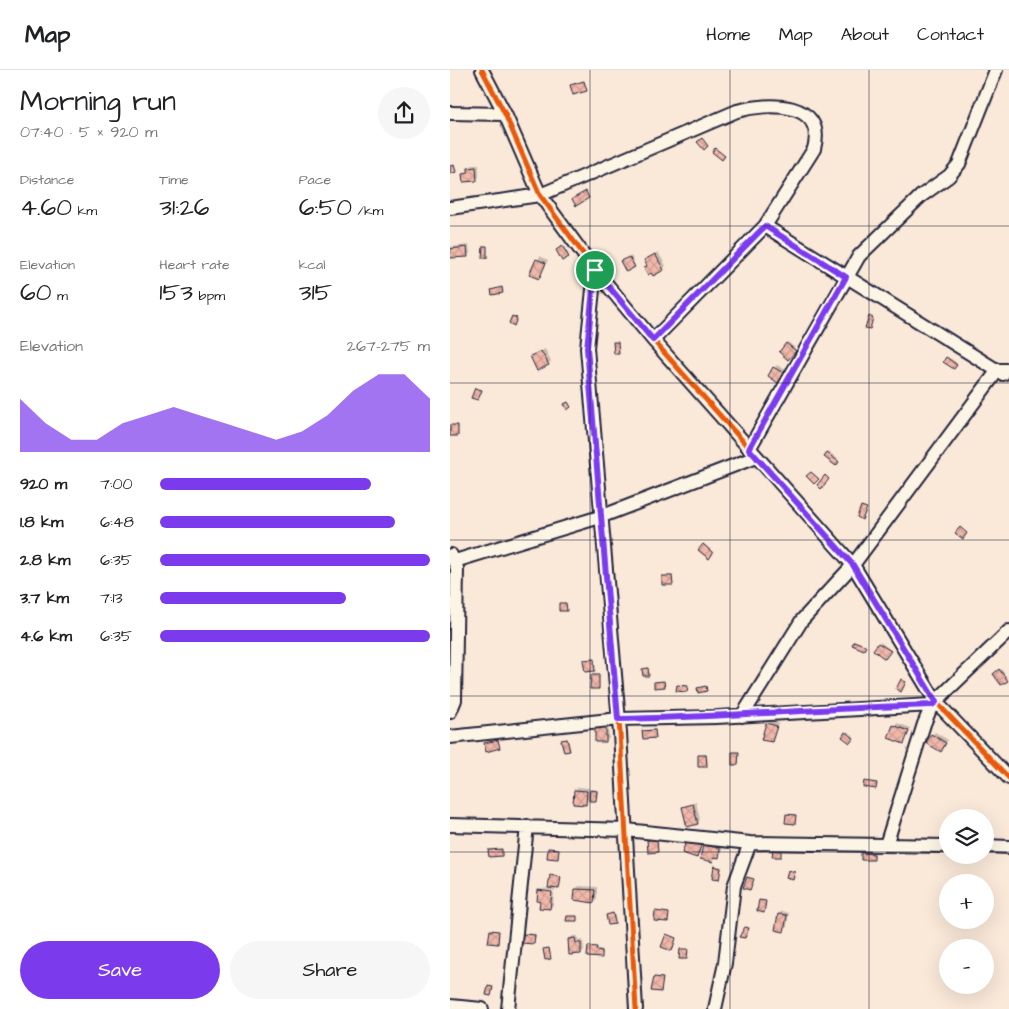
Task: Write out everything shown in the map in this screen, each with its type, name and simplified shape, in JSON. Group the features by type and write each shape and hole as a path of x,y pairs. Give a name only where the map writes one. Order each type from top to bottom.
{"street":[{"path":"482,70 505,114 540,195 595,270 653,340 853,565 934,703 1009,778"},
{"path":"450,712 455,700 457,568 452,557 600,517 752,453 859,256 921,196 950,176 959,164 996,70"},
{"path":"450,208 540,195 737,111 752,107 797,108 810,118 817,138 814,149 765,226 653,340"},
{"path":"450,113 505,114"},
{"path":"742,716 802,620 853,565 1005,372 765,226"},
{"path":"595,270 587,348 618,719 636,1009"},
{"path":"886,845 924,724 934,703 1009,631"},
{"path":"450,737 618,719 742,716 934,703"},
{"path":"450,825 626,830 750,843 939,846"},
{"path":"508,1009 527,826"},
{"path":"715,1009 725,963 734,886 750,843"},
{"path":"994,846 1009,846"},
{"path":"450,1006 482,1009"}],"building":[{"path":"584,81 587,91 573,95 570,85"},
{"path":"702,138 708,146 704,150 697,142"},
{"path":"715,148 725,156 722,160 712,152"},
{"path":"454,165 456,172 450,174 450,166"},
{"path":"476,167 477,181 463,182 462,174 468,173 468,168"},
{"path":"586,191 589,198 576,206 572,199"},
{"path":"483,246 487,246 487,258 482,258"},
{"path":"562,246 569,257 562,261 556,250"},
{"path":"467,247 468,257 450,258 450,249"},
{"path":"655,254 664,270 653,276 651,273 648,275 644,268 647,266 644,260"},
{"path":"629,257 635,267 626,272 620,261"},
{"path":"536,259 546,263 539,279 529,275"},
{"path":"502,287 503,293 492,295 491,290"},
{"path":"512,316 517,318 514,326 509,323"},
{"path":"869,316 873,318 870,329 865,328"},
{"path":"613,342 618,342 619,354 614,354"},
{"path":"786,343 796,351 788,360 779,352"},
{"path":"541,351 549,365 537,371 530,356"},
{"path":"946,357 957,365 954,369 943,362"},
{"path":"773,367 787,375 781,385 768,376"},
{"path":"475,388 482,390 478,400 471,398"},
{"path":"568,402 571,407 567,410 564,404"},
{"path":"450,425 458,425 458,436 450,436"},
{"path":"827,453 839,462 836,466 824,457"},
{"path":"811,472 819,479 814,484 806,476"},
{"path":"825,475 829,479 821,489 817,485"},
{"path":"861,506 867,508 862,520 857,517"},
{"path":"960,527 967,533 963,539 955,533"},
{"path":"703,544 713,553 709,559 698,550"},
{"path":"662,576 672,576 673,585 662,585"},
{"path":"559,603 566,603 567,611 559,611"},
{"path":"854,641 866,646 864,650 852,645"},
{"path":"878,643 891,651 885,659 873,650"},
{"path":"594,659 595,671 585,672 583,660"},
{"path":"648,668 649,676 643,676 642,669"},
{"path":"999,669 1008,681 1001,685 993,674"},
{"path":"591,675 599,675 599,689 590,689"},
{"path":"901,679 906,682 901,692 896,689"},
{"path":"664,681 665,687 654,688 654,682"},
{"path":"677,685 688,686 687,692 676,691"},
{"path":"706,686 707,691 698,693 697,688"},
{"path":"766,723 777,726 772,742 761,740"},
{"path":"893,725 909,731 904,744 888,738"},
{"path":"606,727 606,742 595,742 595,728"},
{"path":"655,730 656,738 643,739 642,731"},
{"path":"845,732 854,738 850,743 842,737"},
{"path":"931,734 946,743 941,752 926,743"},
{"path":"567,739 570,751 564,752 561,740"},
{"path":"498,740 500,748 486,752 484,743"},
{"path":"732,752 739,752 738,765 732,765"},
{"path":"698,755 706,755 707,767 698,767"},
{"path":"864,781 877,783 876,789 863,787"},
{"path":"574,790 587,791 586,805 573,804"},
{"path":"590,790 597,791 596,801 589,801"},
{"path":"693,804 698,824 687,827 682,807"},
{"path":"786,814 796,815 795,824 785,823"},
{"path":"657,839 658,852 648,853 647,840"},
{"path":"686,841 701,846 697,858 682,853"},
{"path":"703,845 720,848 719,858 714,857 713,862 700,859"},
{"path":"548,848 559,849 558,859 547,858"},
{"path":"502,849 502,856 489,857 488,850"},
{"path":"773,849 781,849 781,857 772,857"},
{"path":"861,853 874,854 874,860 861,860"},
{"path":"714,866 721,868 719,880 712,879"},
{"path":"788,870 795,872 793,880 786,878"},
{"path":"550,875 561,877 559,889 548,888"},
{"path":"747,877 754,879 750,890 743,888"},
{"path":"575,889 595,890 594,903 574,900"},
{"path":"538,890 552,892 550,909 539,908 540,902 537,901"},
{"path":"759,900 766,901 764,913 757,911"},
{"path":"655,911 669,913 668,922 654,921"},
{"path":"613,913 615,924 608,925 606,915"},
{"path":"778,914 787,915 784,932 775,930"},
{"path":"567,916 577,916 577,921 566,921"},
{"path":"745,927 749,928 745,938 739,937"},
{"path":"490,930 499,931 498,944 488,943"},
{"path":"523,934 535,935 534,944 522,943"},
{"path":"666,934 676,938 672,951 661,947"},
{"path":"575,938 576,943 581,943 581,954 569,955 568,939"},
{"path":"588,946 597,947 596,950 602,951 602,958 587,957"},
{"path":"549,948 551,959 545,960 543,949"},
{"path":"680,949 688,949 687,959 679,959"},
{"path":"654,977 663,978 661,992 651,991"},
{"path":"488,986 493,987 491,996 486,995"}],"cycle path":[{"path":"482,70 505,114 540,195 595,270 653,340 853,565 936,702 1009,778"},
{"path":"595,270 587,348 620,733 636,1009"}],"route":[{"path":"765,226 846,277 749,449 853,565 936,702 932,705 863,707 716,717 618,719 587,348 595,270 653,340 765,226"}]}
